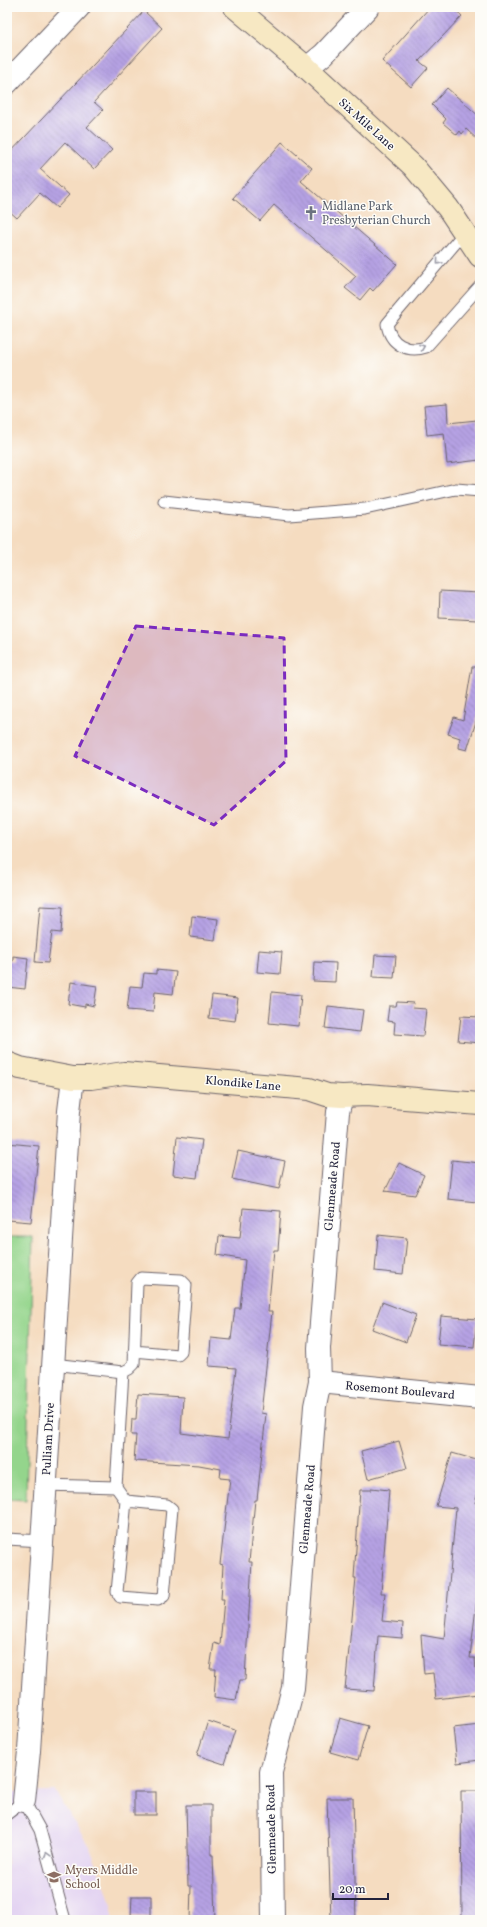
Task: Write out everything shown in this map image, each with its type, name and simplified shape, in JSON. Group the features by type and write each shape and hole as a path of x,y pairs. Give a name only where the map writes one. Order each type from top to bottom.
{"street":[{"path":"7,83 79,7"},
{"name":"Six Mile Lane","path":"235,7 307,68 413,166 448,208 480,256"},
{"path":"307,68 324,54 368,7"},
{"name":"Klondike Lane","path":"7,1063 20,1068 73,1078 92,1078 124,1073 309,1089 327,1095 367,1095 480,1104"},
{"name":"Pulliam Drive","path":"15,1808 29,1751 69,1111 73,1078"},
{"name":"Glenmeade Road","path":"273,1920 271,1772 293,1688 315,1406 320,1382 319,1348 338,1112 342,1096"},
{"name":"Rosemont Boulevard","path":"320,1382 480,1398"}],"lane":[{"path":"464,233 387,324 388,332 393,340 402,347 418,350 426,347 480,286"},
{"path":"164,501 289,515 365,509 456,489 480,491"},
{"path":"53,1364 123,1372 129,1369 134,1364 134,1351 138,1280 141,1278 181,1280 186,1285 181,1352 178,1354 134,1351"},
{"path":"123,1372 116,1487 126,1501 117,1592 120,1597 162,1599 164,1596 172,1509 167,1505 126,1501"},
{"path":"45,1485 116,1487"},
{"path":"7,1539 42,1541"},
{"path":"15,1808 40,1830 65,1920"}],"highlighted area":[{"path":"136,626 284,638 286,761 214,825 75,756"}],"shaded area":[{"name":"Myers Middle School","path":"55,1791 90,1848 112,1905 112,1920 7,1920 7,1792"}],"green space":[{"path":"7,1237 33,1237 26,1500 7,1499"}],"building":[{"path":"430,7 452,7 462,16 419,61 428,68 411,87 382,61"},
{"path":"144,11 162,28 94,102 103,110 87,127 112,150 94,169 65,142 40,169 69,195 57,208 40,193 17,218 7,209 7,156"},
{"path":"447,88 480,117 480,142 466,129 462,134 460,131 457,135 443,123 446,119 432,105"},
{"name":"Midlane Park Presbyterian Church","path":"282,142 312,168 301,181 397,264 373,291 370,288 360,300 345,288 356,276 274,205 260,221 233,198"},
{"path":"447,404 448,423 477,420 478,430 480,430 480,460 447,464 444,433 427,435 424,406"},
{"path":"440,591 479,593 477,620 439,618"},
{"path":"472,667 480,667 480,709 467,750 459,748 460,738 448,734 454,717 463,720"},
{"path":"40,906 63,907 61,933 52,932 48,963 35,962"},
{"path":"192,916 218,919 215,940 190,937"},
{"path":"259,950 282,952 280,974 257,972"},
{"path":"375,955 396,956 394,978 373,977"},
{"path":"13,956 28,958 25,989 7,987 7,960 13,961"},
{"path":"314,962 336,963 335,982 313,981"},
{"path":"156,970 176,972 173,994 155,992 153,1012 127,1010 130,986 142,987 144,973 156,974"},
{"path":"71,982 97,986 94,1006 85,1004 85,1007 68,1004"},
{"path":"272,992 301,995 298,1026 269,1023"},
{"path":"212,995 238,998 235,1021 209,1018"},
{"path":"397,1002 414,1003 413,1008 426,1009 423,1036 394,1034 395,1022 387,1021 389,1006 396,1006"},
{"path":"328,1006 363,1010 360,1032 325,1028"},
{"path":"461,1016 480,1017 480,1043 458,1041"},
{"path":"177,1137 202,1140 197,1178 173,1175"},
{"path":"7,1143 39,1146 31,1222 7,1220"},
{"path":"238,1151 285,1161 279,1189 232,1179"},
{"path":"452,1160 480,1163 477,1202 448,1199"},
{"path":"399,1163 424,1175 415,1195 385,1191"},
{"path":"243,1208 281,1211 278,1250 274,1250 268,1312 272,1312 261,1413 266,1414 249,1562 252,1562 245,1680 240,1680 236,1700 214,1697 216,1669 210,1669 214,1643 220,1645 224,1599 221,1599 223,1565 220,1564 230,1479 220,1478 221,1469 199,1465 134,1461 136,1435 131,1435 132,1419 136,1419 138,1394 183,1397 181,1433 228,1439 236,1368 209,1366 211,1338 231,1340 235,1308 240,1308 245,1260 217,1255 219,1236 240,1238"},
{"path":"378,1235 407,1238 403,1274 375,1271"},
{"path":"382,1302 416,1315 406,1342 372,1329"},
{"path":"441,1316 477,1319 474,1347 438,1344"},
{"path":"399,1441 407,1468 368,1479 361,1451"},
{"path":"452,1453 480,1461 480,1485 475,1503 480,1503 480,1573 470,1658 475,1658 478,1694 436,1699 433,1673 424,1674 421,1635 444,1639 456,1508 436,1506"},
{"path":"371,1488 389,1490 381,1593 385,1593 382,1621 403,1623 402,1638 378,1636 374,1691 345,1689 356,1578 354,1578 360,1490 371,1490"},
{"path":"340,1718 368,1726 358,1760 330,1752"},
{"path":"208,1721 235,1730 224,1764 197,1755"},
{"path":"480,1725 480,1760 457,1763 453,1728"},
{"path":"461,1791 480,1791 480,1920 462,1920"},
{"path":"134,1792 156,1792 156,1815 134,1815"},
{"path":"327,1798 353,1798 356,1920 331,1920"},
{"path":"186,1805 211,1805 211,1855 213,1855 215,1920 190,1920 191,1886 188,1886"},
{"path":"132,1896 151,1896 151,1917 131,1916"}],"place":[{"name":"Midlane Park Presbyterian Church","path":"311,213"},
{"name":"Myers Middle School","path":"54,1877"}]}
